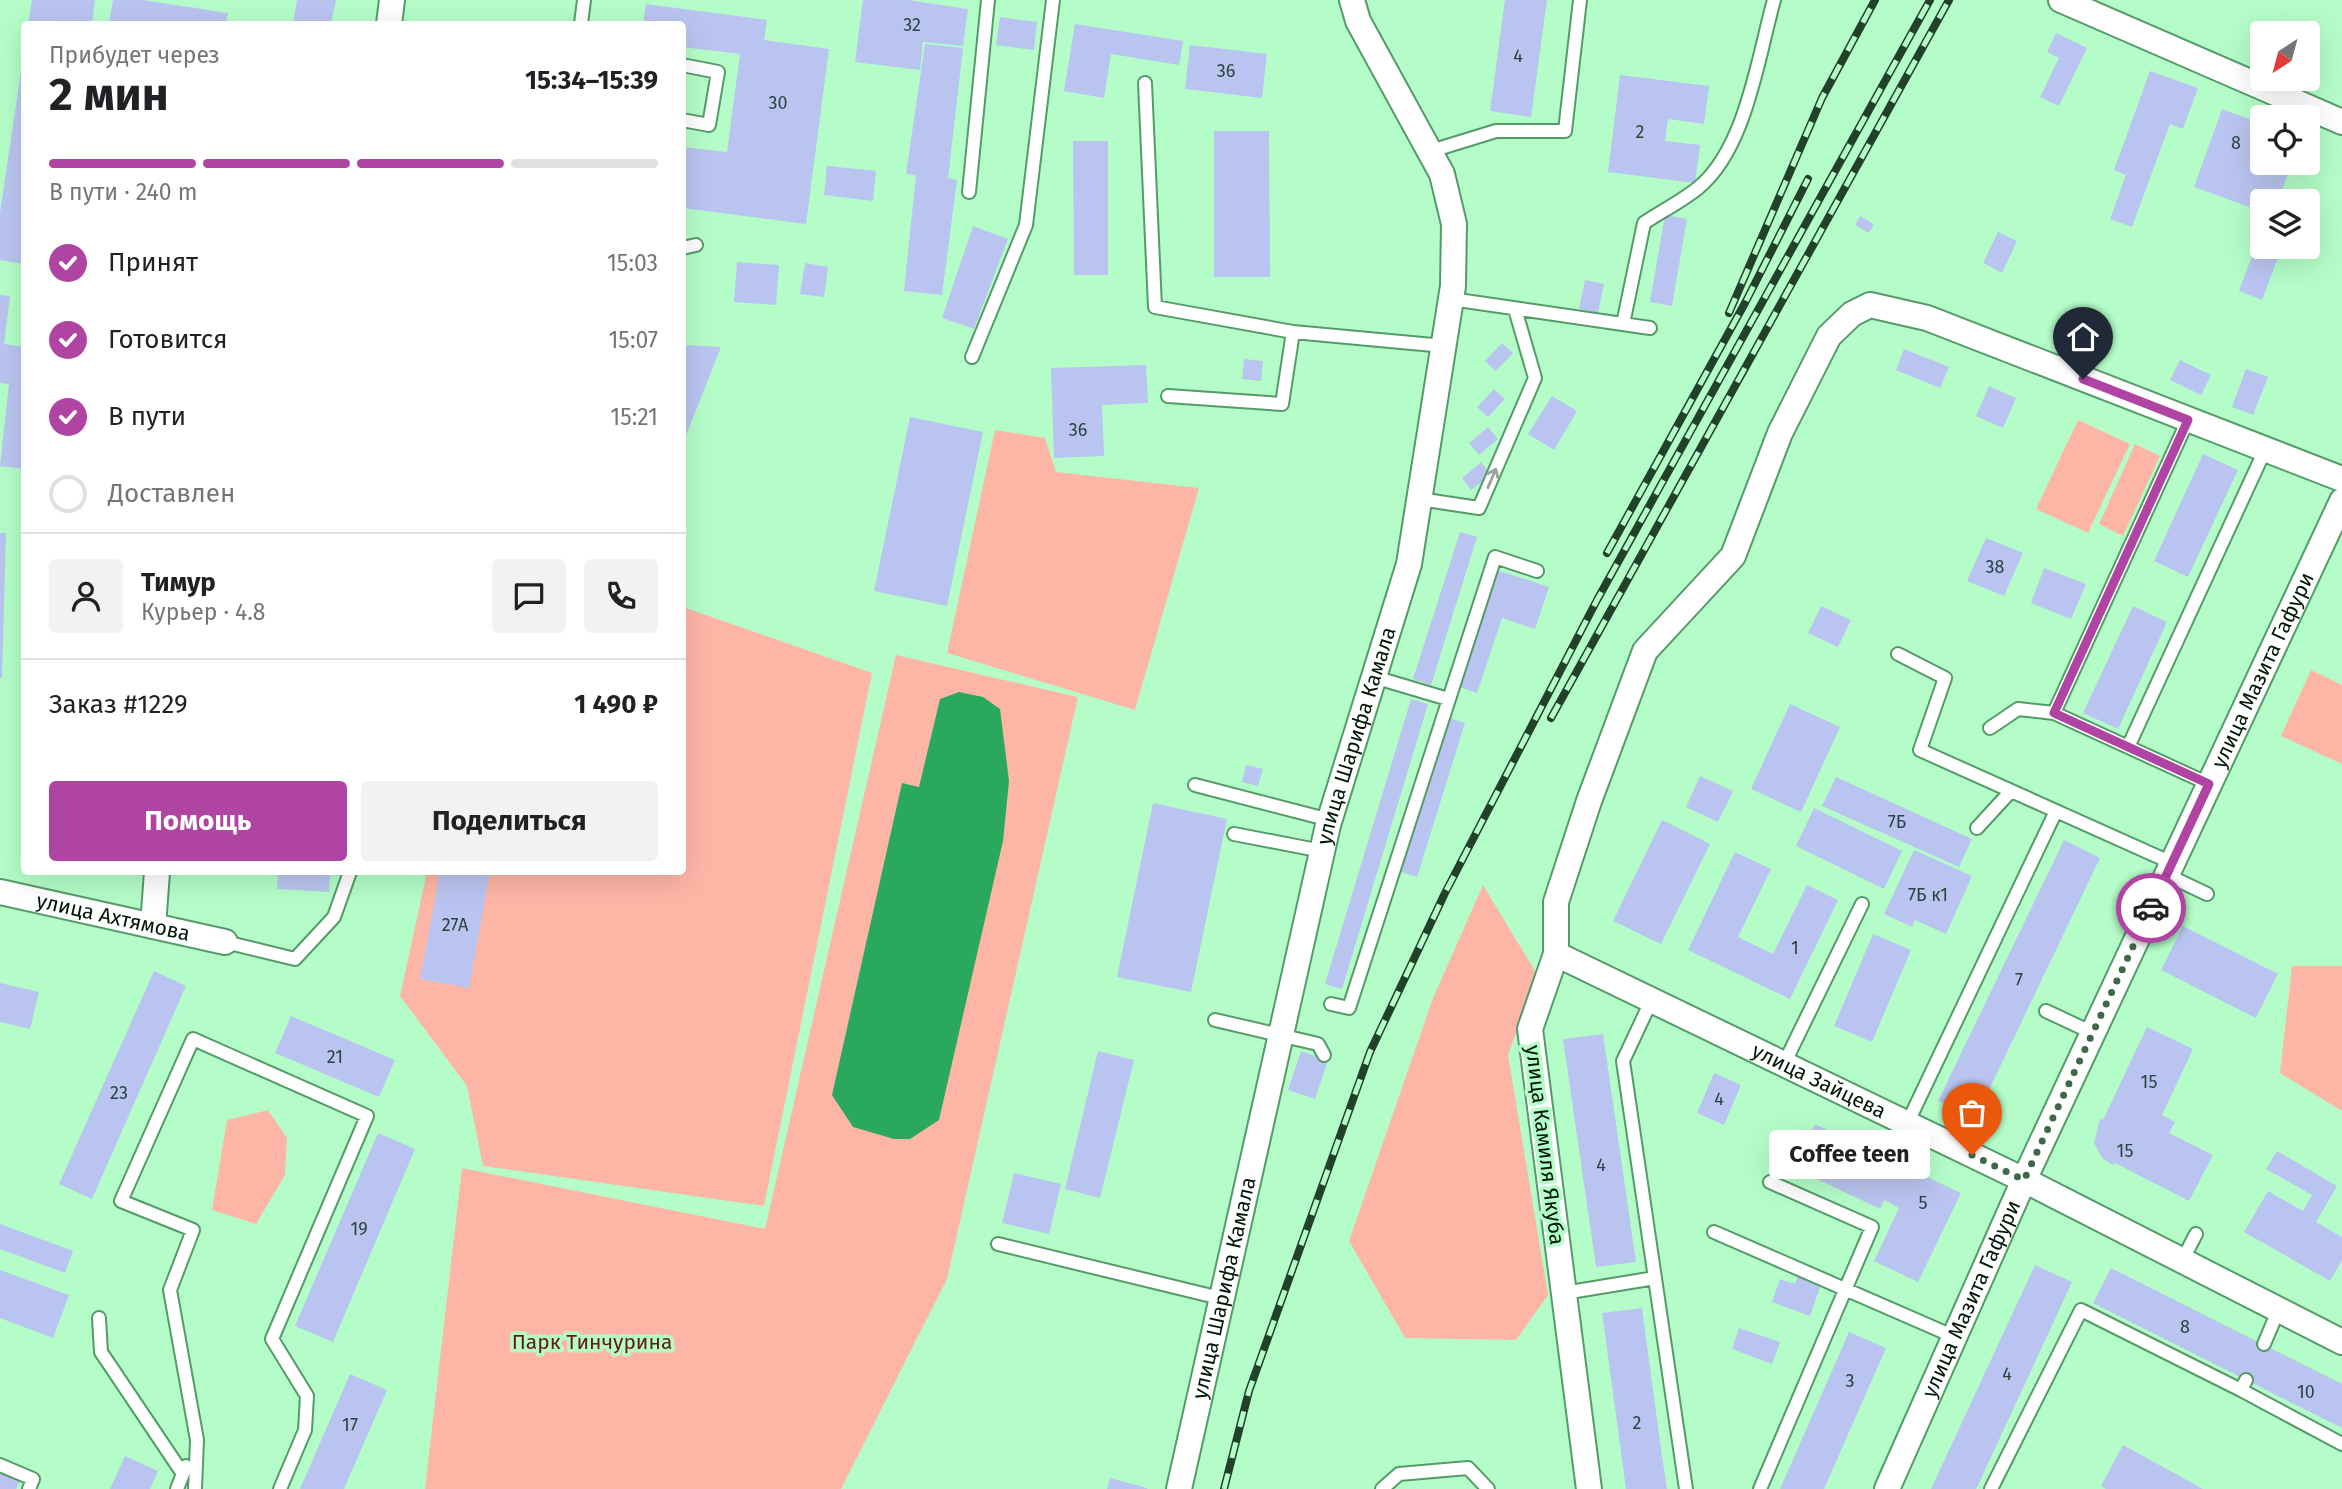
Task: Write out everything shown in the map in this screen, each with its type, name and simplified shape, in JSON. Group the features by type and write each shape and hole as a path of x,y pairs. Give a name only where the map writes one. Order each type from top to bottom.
{"street":[{"path":"389,21 392,0"},
{"path":"2061,0 2342,122"},
{"name":"улица Шарифа Камала","path":"1179,1489 1224,1300 1322,852 1409,564 1451,299 1454,224 1442,174 1347,1"},
{"name":"улица Камиля Якуба","path":"1589,1489 1530,1029 1556,954 1556,902 1589,801 1645,651 1733,556 1780,433 1829,335 1852,314 1870,305 1927,318 2188,420"},
{"path":"2188,420 2342,479"},
{"name":"улица Мазита Гафури","path":"1887,1489 2024,1180 2342,501"},
{"path":"153,926 157,875"},
{"name":"улица Ахтямова","path":"0,892 225,942"},
{"name":"улица Зайцева","path":"1556,954 2024,1180 2342,1342"}],"lane":[{"path":"581,21 584,0"},
{"path":"969,192 988,0"},
{"path":"972,357 1026,225 1053,0"},
{"path":"1431,151 1496,131 1565,131 1580,0"},
{"path":"1623,324 1644,223 1699,187 1714,170 1739,128 1774,0"},
{"path":"686,66 718,72 709,125 686,121"},
{"path":"1145,83 1155,307 1293,332 1444,346"},
{"path":"686,247 696,245"},
{"path":"1451,299 1650,328"},
{"path":"1419,499 1479,508 1535,378 1515,309"},
{"path":"1168,396 1282,404 1293,332"},
{"path":"2054,713 2188,420"},
{"path":"2128,747 2266,450"},
{"path":"1331,1004 1349,1008 1495,557 1537,571"},
{"path":"1898,654 1945,678 1920,750 2056,811 2169,869 2207,894"},
{"path":"1374,677 1448,699"},
{"path":"1990,729 2018,709 2054,713 2209,784"},
{"path":"1195,785 1330,820"},
{"path":"1977,828 2011,791"},
{"path":"1907,1124 2056,811"},
{"path":"1234,834 1322,852"},
{"path":"225,942 295,958 334,917 348,875"},
{"path":"1784,1064 1862,904"},
{"path":"1652,999 1623,1060 1686,1489"},
{"path":"2046,1012 2093,1033"},
{"path":"1215,1020 1318,1044 1324,1055"},
{"path":"195,1489 197,1440 170,1290 193,1230 121,1201 193,1039 368,1116 272,1339 307,1396 305,1430 280,1489"},
{"path":"1759,1489 1872,1227 1770,1182"},
{"path":"1714,1233 1955,1337"},
{"path":"2182,1261 2196,1234"},
{"path":"998,1244 1224,1300"},
{"path":"1564,1293 1655,1278"},
{"path":"1991,1489 2081,1310 2243,1385 2342,1444"},
{"path":"2264,1344 2278,1311"},
{"path":"99,1318 101,1352 183,1474"},
{"path":"177,1489 197,1440"},
{"path":"0,1465 33,1479 29,1489"},
{"path":"1382,1489 1399,1474 1468,1468 1488,1489"}],"green space":[{"path":"2078,420 2130,444 2088,533 2036,509"},
{"path":"995,430 1045,438 1056,472 1199,488 1135,710 947,653"},
{"path":"2135,444 2160,456 2123,536 2099,524"},
{"path":"686,608 872,673 764,1206 483,1166 467,1086 400,996 426,875 686,875"},
{"name":"Парк Тинчурина","path":"896,655 1078,697 947,1279 841,1489 425,1489 462,1168 765,1229"},
{"path":"2311,670 2342,685 2342,764 2281,736"},
{"path":"1483,885 1538,976 1508,1055 1548,1295 1516,1340 1405,1338 1349,1241 1433,998"},
{"path":"2292,966 2342,966 2342,1111 2280,1073"},
{"path":"268,1110 287,1138 285,1175 256,1224 212,1210 227,1120"}],"shaded area":[{"path":"959,692 983,697 1000,709 1009,781 1003,841 939,1120 910,1139 894,1139 853,1127 832,1095 902,783 919,787 940,699"}],"building":[{"path":"32,0 95,0 92,21 28,21"},
{"path":"113,0 143,0 228,13 227,21 110,21"},
{"path":"297,0 336,0 332,21 294,21"},
{"path":"863,0 908,0 968,9 963,46 923,42 920,70 855,62"},
{"path":"1505,0 1547,0 1531,117 1490,111"},
{"path":"646,4 767,20 764,40 829,49 806,224 686,209 686,147 727,152 740,54 686,47 686,21 643,21"},
{"path":"1000,17 1037,22 1034,50 996,45"},
{"path":"1075,24 1183,41 1179,65 1111,54 1104,98 1064,91"},
{"path":"2056,33 2087,48 2059,106 2040,97 2059,58 2047,52"},
{"path":"925,44 963,48 948,178 957,180 942,295 904,291 916,175 906,174"},
{"path":"1190,45 1267,54 1262,98 1185,89"},
{"path":"21,71 21,264 0,260 0,213"},
{"path":"2150,71 2198,88 2183,129 2170,124 2132,227 2110,219 2126,175 2114,170"},
{"path":"1620,75 1709,86 1704,124 1668,119 1665,141 1700,145 1695,183 1608,172"},
{"path":"2222,109 2250,119 2250,175 2288,175 2282,189 2250,189 2250,207 2194,187"},
{"path":"1214,131 1269,131 1270,277 1214,277"},
{"path":"1073,141 1108,141 1108,275 1074,275"},
{"path":"827,166 876,171 873,201 824,195"},
{"path":"1665,215 1687,219 1672,306 1650,302"},
{"path":"1860,216 1874,224 1869,233 1855,225"},
{"path":"973,226 1008,239 974,329 942,318"},
{"path":"1998,232 2017,241 2002,273 1983,263"},
{"path":"2251,259 2277,259 2262,300 2239,291"},
{"path":"737,262 779,265 776,305 734,302"},
{"path":"805,263 828,267 824,297 800,294"},
{"path":"1585,280 1604,284 1598,313 1579,309"},
{"path":"0,295 10,296 4,344 21,347 21,469 0,466 9,384 0,383"},
{"path":"1502,343 1513,353 1496,371 1485,361"},
{"path":"686,345 721,347 686,435"},
{"path":"1904,349 1949,367 1940,388 1896,370"},
{"path":"1244,359 1263,361 1261,381 1242,379"},
{"path":"2180,360 2211,375 2201,395 2170,380"},
{"path":"1146,365 1148,403 1102,405 1104,456 1054,458 1051,368"},
{"path":"2246,369 2268,377 2253,415 2232,407"},
{"path":"1989,386 2016,398 2003,428 1976,416"},
{"path":"1494,389 1505,399 1488,417 1477,407"},
{"path":"1552,396 1577,411 1554,450 1528,434"},
{"path":"910,417 983,432 947,606 874,591"},
{"path":"1488,427 1498,439 1479,455 1469,443"},
{"path":"2203,454 2238,470 2188,577 2154,561"},
{"path":"1481,462 1491,475 1471,490 1462,478"},
{"path":"1460,532 1477,537 1431,685 1413,679"},
{"path":"0,533 6,533 2,678 0,678"},
{"path":"1986,538 2023,553 2004,596 1967,581"},
{"path":"2044,568 2086,584 2071,619 2031,603"},
{"path":"1497,570 1549,587 1535,629 1502,618 1477,693 1457,686"},
{"path":"1821,606 1851,620 1838,647 1808,633"},
{"path":"2133,606 2167,622 2118,729 2083,713"},
{"path":"1411,699 1428,704 1342,989 1325,984"},
{"path":"1790,704 1840,727 1801,812 1751,789"},
{"path":"1446,717 1465,723 1417,877 1398,871"},
{"path":"1246,765 1263,769 1258,786 1242,782"},
{"path":"1700,776 1733,791 1718,822 1686,807"},
{"path":"1836,777 1972,839 1959,867 1822,806"},
{"path":"1153,803 1227,819 1191,992 1117,977"},
{"path":"1814,808 1902,851 1884,889 1796,846"},
{"path":"1662,820 1710,844 1661,944 1613,921"},
{"path":"2064,840 2100,858 1975,1119 1938,1101"},
{"path":"1914,850 1972,876 1946,934 1915,920 1912,927 1884,914"},
{"path":"1735,852 1771,869 1738,937 1773,954 1807,885 1838,900 1790,999 1688,950"},
{"path":"278,875 330,875 329,892 277,889"},
{"path":"439,875 489,875 469,988 420,979"},
{"path":"2183,926 2278,974 2256,1018 2161,970"},
{"path":"1873,934 1911,950 1872,1042 1834,1026"},
{"path":"154,971 186,986 92,1199 59,1184"},
{"path":"0,983 39,992 30,1029 0,1022"},
{"path":"291,1016 395,1060 379,1097 275,1053"},
{"path":"2147,1027 2193,1049 2162,1115 2175,1122 2169,1133 2213,1155 2189,1201 2115,1163 2113,1165 2102,1158 2094,1143 2100,1119 2103,1120"},
{"path":"1603,1034 1636,1262 1596,1267 1563,1039"},
{"path":"1098,1051 1134,1060 1100,1198 1065,1189"},
{"path":"1301,1051 1328,1060 1315,1099 1288,1090"},
{"path":"1714,1073 1741,1085 1724,1125 1697,1113"},
{"path":"1815,1124 1961,1193 1918,1282 1874,1261 1899,1208 1884,1200 1880,1209 1794,1168"},
{"path":"378,1133 415,1149 333,1342 295,1326"},
{"path":"2277,1151 2337,1186 2316,1222 2342,1237 2342,1260 2330,1281 2244,1232 2268,1191 2303,1211 2312,1195 2266,1169"},
{"path":"1014,1173 1061,1184 1049,1234 1002,1223"},
{"path":"0,1224 73,1251 65,1273 0,1249"},
{"path":"2035,1265 2072,1282 1979,1483 1976,1489 1931,1489"},
{"path":"2111,1268 2342,1384 2342,1428 2093,1303"},
{"path":"0,1270 69,1295 53,1338 0,1318"},
{"path":"1798,1276 1821,1284 1810,1316 1772,1302 1780,1279 1795,1284"},
{"path":"1642,1308 1667,1489 1626,1489 1602,1313"},
{"path":"1739,1328 1780,1342 1772,1364 1732,1349"},
{"path":"1849,1332 1886,1348 1824,1489 1780,1489"},
{"path":"350,1374 387,1390 344,1489 300,1489"},
{"path":"2123,1445 2203,1489 2106,1489 2101,1486"},
{"path":"125,1456 158,1471 150,1489 110,1489"},
{"path":"0,1470 21,1479 16,1489 0,1489"},
{"path":"1110,1478 1147,1488 1147,1489 1107,1489"}],"railway":[{"path":"1729,313 1822,98 1875,0"},
{"path":"1224,1489 1249,1391 1370,1052 1445,893 1597,600 1930,0"},
{"path":"1551,718 1949,0"},
{"path":"1607,553 1745,303 1808,179"}],"way so far":[{"path":"1972,1155 2024,1180 2151,908"}],"place":[{"name":"Coffee teen","path":"1972,1155"}],"route":[{"path":"2083,379 2188,420 2054,713 2209,784 2151,908"}]}
